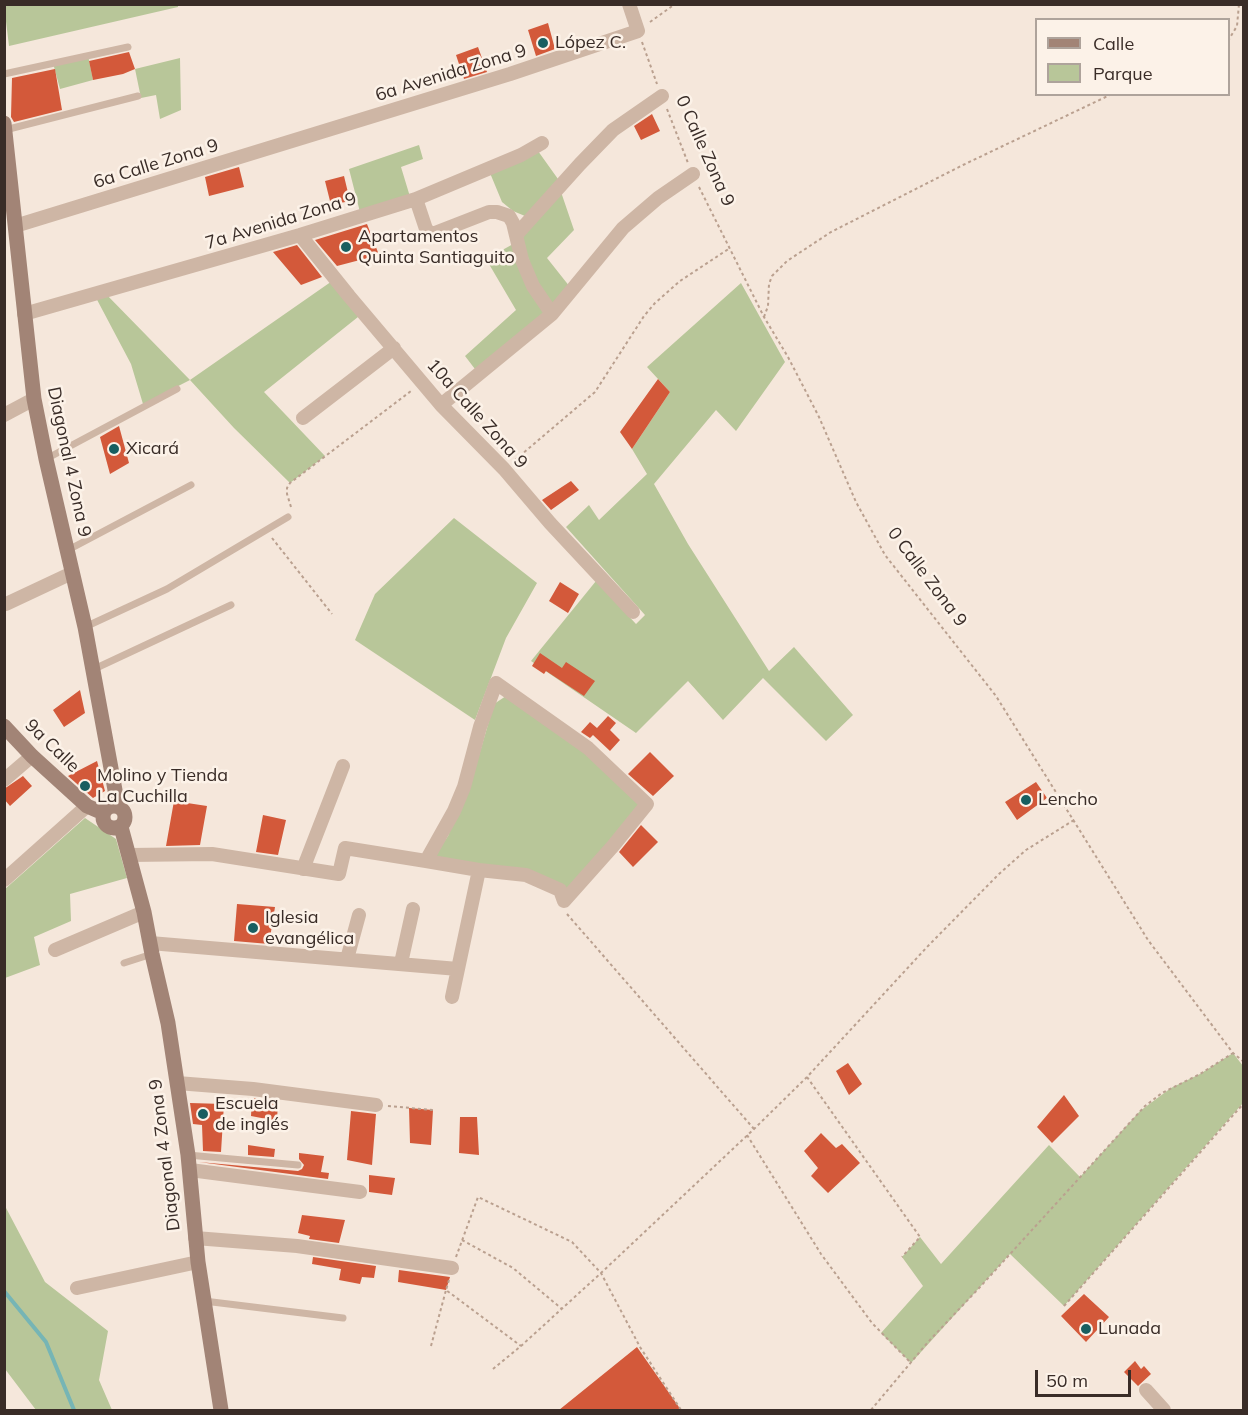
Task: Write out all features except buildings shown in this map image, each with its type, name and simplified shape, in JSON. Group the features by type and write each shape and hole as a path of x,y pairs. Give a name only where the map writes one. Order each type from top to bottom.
{"main road":[{"name":"Diagonal 4 Zona 9","path":"4,123 8,203 15,226 34,399 85,627 115,790 109,810 122,810 126,817 121,827 144,912 168,1023 189,1162 198,1262 221,1410"},
{"name":"9a Calle","path":"4,726 32,756 87,806 109,810"}],"street":[{"path":"629,4 638,31"},
{"name":"6a Avenida Zona 9","path":"308,137 510,75 638,31"},
{"path":"517,234 594,148 636,113 662,96"},
{"name":"6a Calle Zona 9","path":"15,226 308,137"},
{"name":"7a Avenida Zona 9","path":"24,315 416,199 511,160 542,142"},
{"path":"441,405 552,314 623,228 658,198 693,174"},
{"path":"416,199 426,229 430,233 489,213 497,212 511,219 517,234 522,260 533,286 552,314"},
{"name":"10a Calle Zona 9","path":"300,235 441,405 504,470 633,612"},
{"path":"303,418 394,348"},
{"path":"4,415 34,399"},
{"path":"6,604 72,573"},
{"path":"129,855 212,854 339,874 345,848 479,870 526,875 560,890 564,901 648,804 588,747 496,683 480,727 458,803 426,861"},
{"path":"4,780 32,756"},
{"path":"303,869 343,766"},
{"path":"4,880 87,806"},
{"path":"452,997 479,870"},
{"path":"401,963 413,909"},
{"path":"55,950 144,912"},
{"path":"347,959 359,915"},
{"path":"151,948 347,959 458,969"},
{"path":"177,1083 253,1089 376,1105"},
{"path":"189,1162 360,1192"},
{"path":"195,1238 297,1246 452,1268"},
{"path":"77,1288 198,1262"},
{"path":"1146,1390 1164,1410"}],"lane":[{"path":"4,74 128,46"},
{"path":"5,130 138,96"},
{"path":"46,459 177,389"},
{"path":"68,550 191,485"},
{"path":"85,627 167,589 288,517"},
{"path":"92,670 231,605"},
{"path":"124,963 151,948"},
{"path":"189,1162 298,1165"},
{"path":"204,1301 343,1318"}],"path":[{"path":"638,31 675,4"},
{"path":"1230,38 1237,26 1239,4"},
{"name":"0 Calle Zona 9","path":"638,31 693,174 764,317 819,417 856,502 883,552 903,581 996,696 1148,940 1233,1053 1244,1062"},
{"path":"764,317 768,306 772,276 787,261 831,232 963,165 1108,96"},
{"path":"504,470 595,392 644,316 655,303 680,281 730,248"},
{"path":"288,517 293,511 287,494 290,483 422,382"},
{"path":"266,530 332,614"},
{"path":"493,1370 602,1273 754,1129 807,1077 927,947 999,874 1026,850 1074,820"},
{"path":"564,901 570,918 754,1129"},
{"path":"871,1410 1145,1106 1162,1093 1191,1079 1233,1053"},
{"path":"807,1077 920,1238 902,1257"},
{"path":"1064,1306 1244,1103"},
{"path":"376,1105 433,1110"},
{"path":"747,1135 822,1254 872,1323 911,1363"},
{"path":"431,1346 452,1268 478,1197 572,1242 602,1273 640,1347 681,1410"},
{"path":"462,1240 513,1268 562,1309"},
{"path":"446,1290 521,1346"}],"green space":[{"path":"178,4 178,7 9,46 4,5"},
{"path":"88,55 93,80 60,89 53,63"},
{"path":"180,58 181,110 160,119 156,95 141,98 135,69"},
{"path":"419,145 423,159 401,167 411,200 361,216 349,169"},
{"path":"538,151 558,179 525,216 513,211 502,202 490,173"},
{"path":"561,192 574,230 547,258 570,287 552,309 541,295 521,237"},
{"path":"515,243 549,314 478,373 465,356 516,310 486,259"},
{"path":"335,279 363,313 264,392 325,456 290,483 234,428 190,380"},
{"path":"741,283 785,362 736,431 716,410 654,484 688,544 769,671 794,647 853,715 826,741 763,678 723,720 688,681 636,733 531,661 596,581 636,624 645,615 566,527 589,505 599,520 647,474 632,449 670,392 647,367"},
{"path":"104,292 190,380 143,404 131,364 94,294"},
{"path":"454,518 537,583 506,638 475,720 355,640 375,594"},
{"path":"506,696 549,724 633,792 642,805 566,891 433,858 448,836 477,762 494,704"},
{"path":"85,818 116,839 127,878 70,894 71,921 34,937 40,965 5,978 5,889"},
{"path":"1233,1053 1243,1066 1243,1103 1064,1306 1010,1254 911,1363 881,1333 923,1286 902,1257 920,1237 941,1264 1049,1145 1080,1177 1140,1111 1171,1088 1200,1074"},
{"path":"5,1206 45,1282 108,1331 99,1380 112,1410 36,1410 5,1369"}],"waterway":[{"path":"4,1291 46,1342 74,1410"}],"place":[{"name":"López C.","path":"543,43"},
{"name":"Apartamentos Quinta Santiaguito","path":"346,247"},
{"name":"Xicará","path":"114,449"},
{"name":"Molino y Tienda La Cuchilla","path":"85,786"},
{"name":"Lencho","path":"1026,800"},
{"name":"Iglesia evangélica","path":"253,928"},
{"name":"Escuela de inglés","path":"203,1114"},
{"name":"Lunada","path":"1086,1329"}]}
